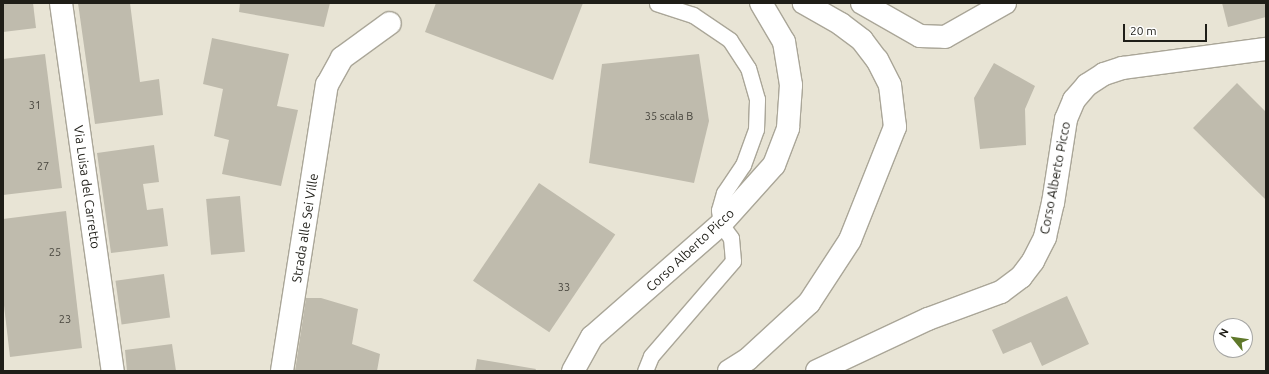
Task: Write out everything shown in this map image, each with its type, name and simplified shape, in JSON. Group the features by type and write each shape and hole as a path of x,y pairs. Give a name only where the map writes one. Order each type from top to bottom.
{"street":[{"name":"Via Luisa del Carretto","path":"61,3 113,371"},
{"name":"Corso Alberto Picco","path":"573,371 592,337 721,224 774,165 788,128 791,85 784,42 761,3"},
{"path":"729,371 748,359 809,303 850,240 896,127 890,85 877,60 862,40 841,24 804,3"},
{"path":"862,3 920,36 945,37 1005,3"},
{"name":"Strada alle Sei Ville","path":"282,371 327,85 342,58 390,23"},
{"name":"Corso Alberto Picco","path":"817,371 928,319 1001,292 1021,277 1033,261 1045,236 1053,203 1066,119 1074,100 1087,85 1104,74 1123,68 1266,49"}],"lane":[{"path":"645,371 651,356 732,261 731,238 721,224 720,210 724,193 743,165 756,129 757,99 748,68 730,40 693,15 657,3"}],"building":[{"path":"3,3 33,3 36,28 3,32"},
{"path":"78,3 130,3 140,82 159,79 163,115 95,124"},
{"path":"240,3 330,3 324,27 239,12"},
{"path":"436,3 583,3 553,80 425,32"},
{"path":"1222,3 1266,3 1266,17 1228,27"},
{"path":"212,38 289,54 277,106 298,110 281,186 222,174 229,140 214,136 223,89 203,84"},
{"path":"45,54 62,188 3,195 3,59"},
{"path":"699,54 709,121 694,183 589,163 602,64"},
{"path":"994,63 1035,86 1025,109 1026,145 980,149 974,98"},
{"path":"1237,83 1266,112 1266,200 1193,128"},
{"path":"154,145 159,182 143,184 147,210 163,208 168,246 111,253 97,153"},
{"path":"539,183 615,234 549,332 473,281"},
{"path":"240,196 245,252 211,255 206,199"},
{"path":"66,211 82,348 10,357 3,297 3,219"},
{"path":"164,274 170,318 122,324 115,281"},
{"path":"1067,296 1089,344 1042,366 1031,342 1003,354 992,330"},
{"path":"306,298 321,298 358,309 352,344 380,354 377,371 295,371"},
{"path":"172,344 176,371 127,371 125,350"},
{"path":"477,359 536,369 535,371 475,371"}]}
